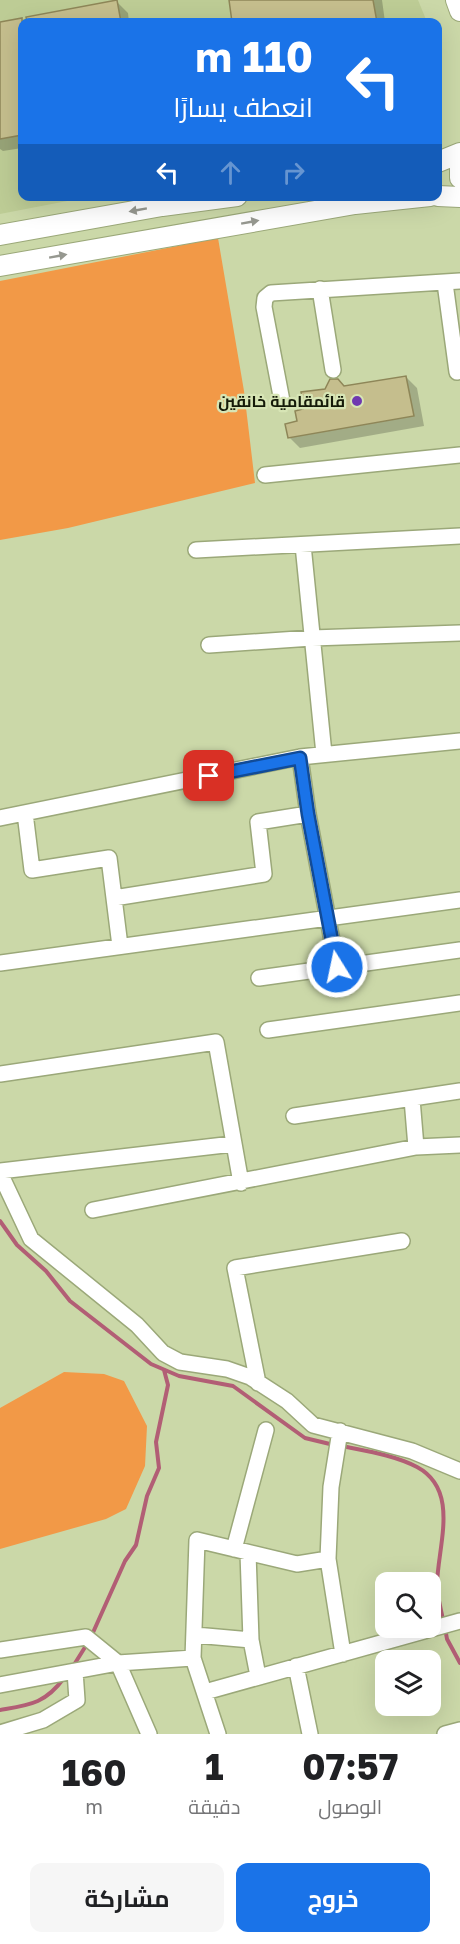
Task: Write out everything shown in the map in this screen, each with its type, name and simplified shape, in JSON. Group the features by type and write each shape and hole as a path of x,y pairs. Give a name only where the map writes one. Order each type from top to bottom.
{"main road":[{"path":"456,0 460,11"},
{"path":"442,161 460,155 460,178"},
{"path":"442,196 460,197"},
{"path":"0,235 200,201"},
{"path":"0,266 383,201"}],"street":[{"path":"282,401 264,307 265,298 271,293 452,282 457,372"},
{"path":"320,289 333,370"},
{"path":"265,475 460,455"},
{"path":"196,550 460,536"},
{"path":"303,545 324,754"},
{"path":"208,645 312,638 460,633"},
{"path":"0,818 300,758 460,741"},
{"path":"300,758 308,814 337,967"},
{"path":"26,813 32,870 109,858 120,946"},
{"path":"114,898 264,874 258,822 308,814"},
{"path":"0,963 460,900"},
{"path":"260,978 460,951"},
{"path":"268,1030 460,1003"},
{"path":"0,1074 216,1042 241,1183"},
{"path":"294,1116 460,1091"},
{"path":"412,1099 417,1147"},
{"path":"233,1144 0,1172 31,1239 137,1325 163,1353 180,1362 227,1369 258,1383 287,1401 313,1425 412,1451 460,1471"},
{"path":"93,1210 417,1147 460,1145"},
{"path":"258,1383 235,1268 402,1241"},
{"path":"258,1677 251,1640 241,1551 266,1430"},
{"path":"340,1433 330,1487 328,1559 343,1654"},
{"path":"218,1734 193,1658 197,1540 297,1564 328,1559"},
{"path":"205,1692 449,1624"},
{"path":"195,1635 251,1640"},
{"path":"0,1650 93,1641 118,1663 149,1734"},
{"path":"0,1685 118,1663 193,1658"},
{"path":"296,1666 310,1734"},
{"path":"0,1733 43,1719 77,1700 75,1671"},
{"path":"43,1719 49,1734"},
{"path":"445,1734 460,1730"}],"shaded area":[{"path":"0,0 418,0 425,18 18,18 18,201 67,201 0,214"},
{"path":"218,238 244,391 255,483 68,528 0,540 0,281"},
{"path":"64,1372 104,1374 124,1381 147,1426 145,1466 126,1509 106,1519 0,1549 0,1408"}],"building":[{"path":"117,0 120,18 26,18"},
{"path":"229,0 373,0 376,18 231,18"},
{"path":"18,19 18,136 0,139 0,22"},
{"name":"قائمقامية خانقين","path":"406,376 414,416 288,438 285,424 297,421 295,411 303,409 301,392 325,389 330,379 338,379 344,386"}],"waterway":[{"path":"0,1221 17,1245 46,1271 70,1301 151,1364 179,1376 233,1386 305,1438 334,1445"},
{"path":"91,1637 125,1561 136,1545 147,1496 159,1468 156,1442 168,1385 164,1370"},
{"path":"342,1446 399,1459 417,1467 430,1477 438,1490 444,1520 437,1584 443,1620"},
{"path":"445,1628 447,1639 460,1663"},
{"path":"72,1668 87,1644"},
{"path":"0,1710 36,1702 50,1693 64,1678"}],"place":[{"name":"قائمقامية خانقين","path":"357,401"}],"route":[{"path":"209,776 300,758 308,814 337,967"}]}
